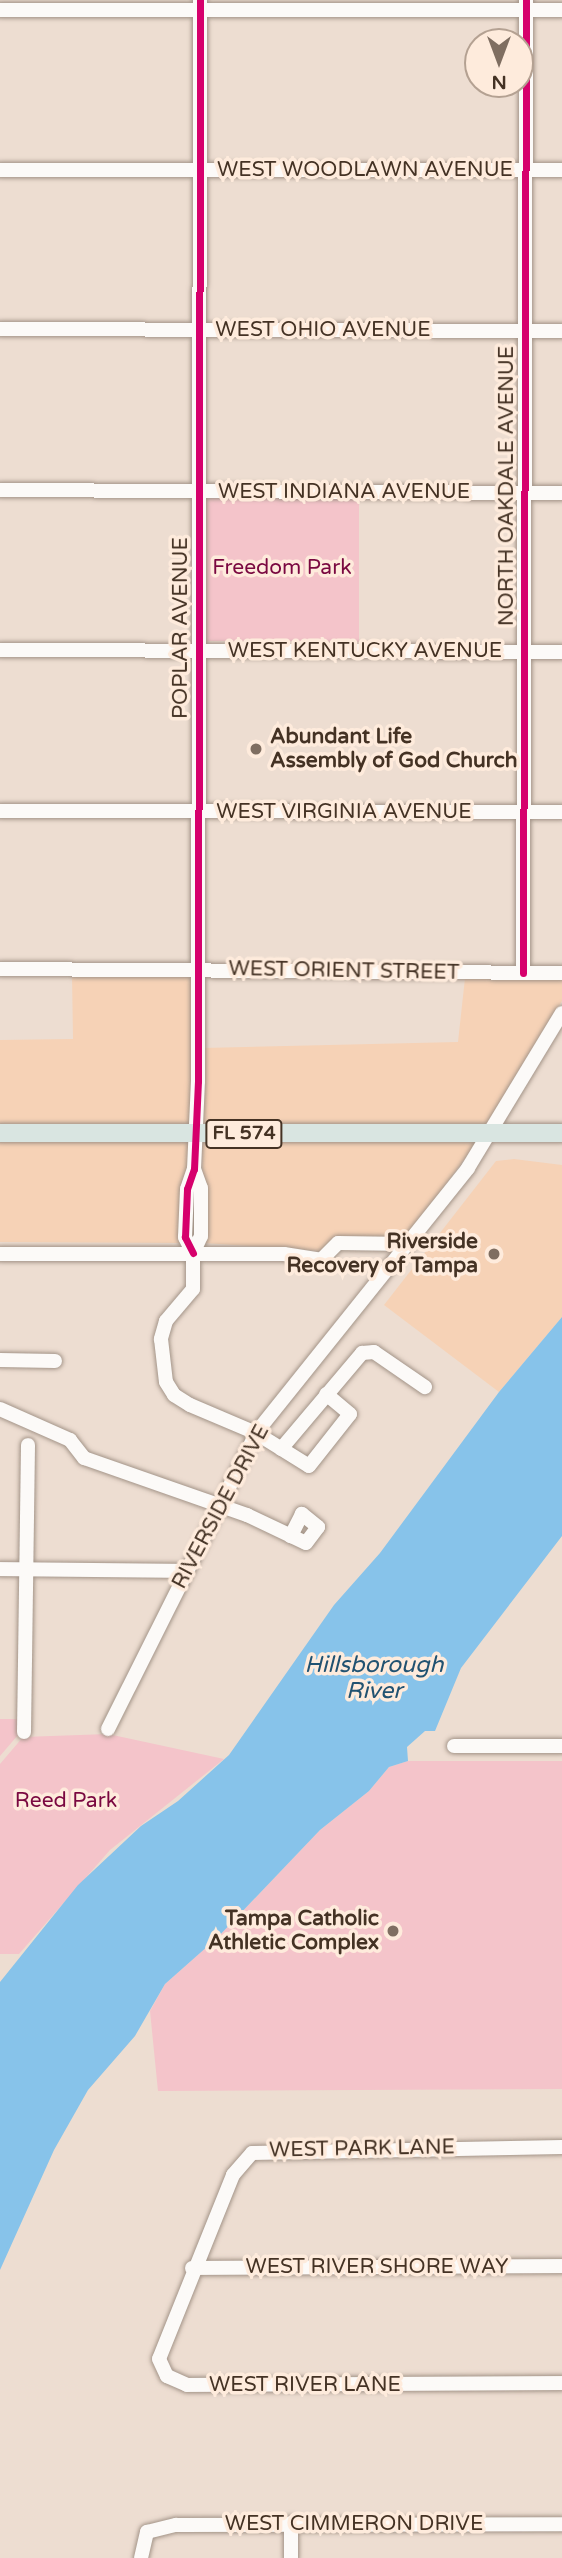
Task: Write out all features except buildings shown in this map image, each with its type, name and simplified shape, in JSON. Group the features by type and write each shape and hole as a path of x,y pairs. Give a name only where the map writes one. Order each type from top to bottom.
{"main road":[{"name":"FL 574","path":"0,1133 562,1133"}],"street":[{"path":"0,10 200,5 526,5 562,10"},
{"name":"POPLAR AVENUE","path":"200,5 200,492 194,1169 201,1188 201,1236 194,1253 193,1289 166,1321 161,1339 166,1382 174,1395 190,1405 256,1433 309,1466 350,1414 326,1394"},
{"name":"NORTH OAKDALE AVENUE","path":"523,973 526,5"},
{"name":"WEST WOODLAWN AVENUE","path":"0,170 562,170"},
{"name":"WEST OHIO AVENUE","path":"0,329 562,331"},
{"name":"WEST INDIANA AVENUE","path":"0,490 562,493"},
{"name":"WEST KENTUCKY AVENUE","path":"0,650 562,652"},
{"name":"WEST VIRGINIA AVENUE","path":"0,811 562,812"},
{"name":"WEST ORIENT STREET","path":"0,969 562,973"},
{"name":"RIVERSIDE DRIVE","path":"108,1729 222,1507 256,1433 409,1244 487,1135 562,1013"},
{"path":"0,1254 284,1254 321,1260 338,1243 409,1244"},
{"path":"281,1449 362,1353 374,1352 425,1387"},
{"path":"0,1360 55,1361"},
{"path":"0,1409 70,1440 84,1458 222,1507 290,1536"},
{"path":"24,1732 28,1445"},
{"path":"0,1569 187,1571"},
{"path":"454,1746 562,1746"},
{"name":"WEST PARK LANE","path":"192,2268 238,2166 259,2150 562,2147"},
{"name":"WEST RIVER SHORE WAY","path":"192,2268 562,2266"},
{"name":"WEST RIVER LANE","path":"192,2268 159,2359 167,2376 187,2385 562,2383"},
{"path":"291,2523 291,2558"},
{"name":"WEST CIMMERON DRIVE","path":"141,2558 147,2532 176,2525 562,2524"}],"shaded area":[{"path":"72,975 192,976 191,1128 0,1127 0,1040 73,1039"},
{"path":"465,978 562,979 562,1001 484,1129 202,1128 203,1048 458,1042"},
{"path":"0,1140 190,1140 182,1243 0,1242"},
{"path":"202,1141 477,1142 406,1238 322,1251 204,1243"},
{"name":"Riverside Recovery of Tampa","path":"514,1159 562,1165 562,1317 499,1392 384,1305 496,1161"}],"green space":[{"name":"Freedom Park","path":"204,495 359,496 359,642 204,641"},
{"path":"0,1719 18,1719 18,1735 0,1756"},
{"name":"Reed Park","path":"108,1734 224,1759 110,1850 19,1954 0,1954 0,1764 23,1737"},
{"name":"Tampa Catholic Athletic Complex","path":"408,1761 562,1761 562,2089 158,2091 150,2011 165,1984 217,1938 320,1830 369,1791 389,1767"}],"water":[{"name":"Hillsborough River","path":"562,1317 562,1536 461,1668 435,1731 425,1731 407,1747 408,1761 389,1767 369,1791 320,1830 217,1938 165,1984 135,2036 88,2090 54,2150 0,2270 0,1982 78,1885 141,1826 178,1801 229,1755 334,1605 380,1553 499,1392"}],"cycle path":[{"path":"193,1253 185,1237 187,1189 194,1169 198,1081 200,0"},
{"path":"523,973 526,0"}],"place":[{"name":"Abundant Life Assembly of God Church","path":"256,749"},
{"name":"Riverside Recovery of Tampa","path":"494,1254"},
{"name":"Tampa Catholic Athletic Complex","path":"393,1931"}]}
